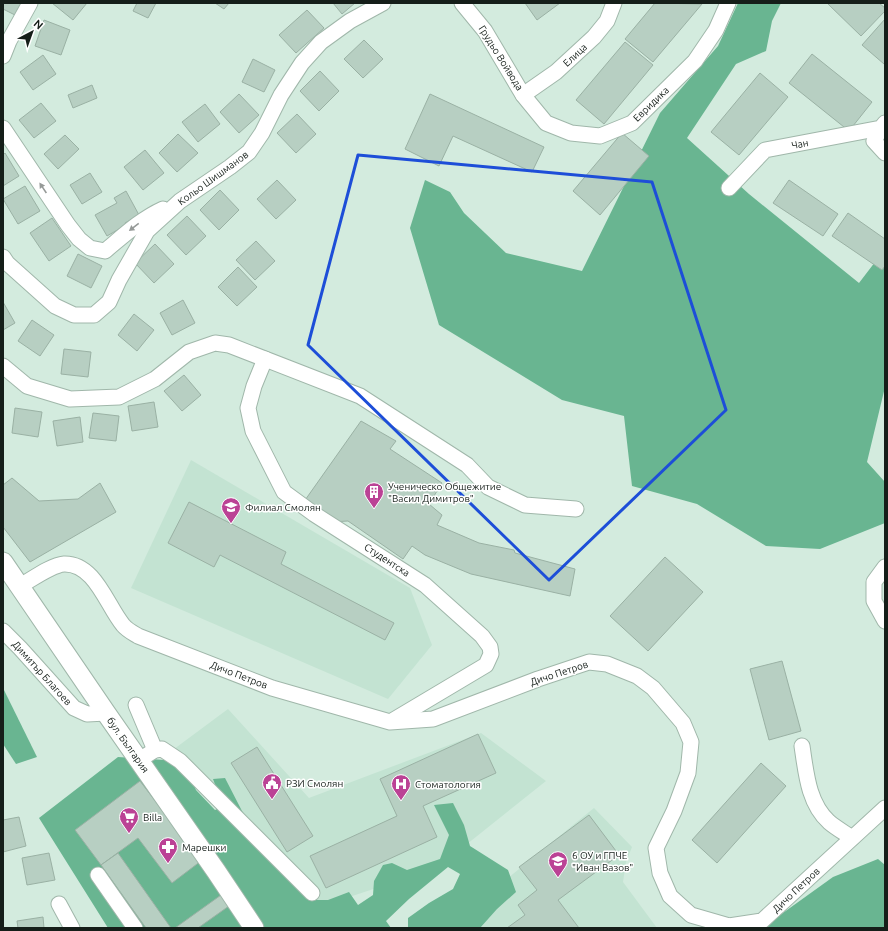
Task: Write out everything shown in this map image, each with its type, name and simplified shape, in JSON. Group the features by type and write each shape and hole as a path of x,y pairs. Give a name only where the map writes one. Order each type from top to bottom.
{"street":[{"path":"3,56 9,41 30,3"},
{"name":"Кольо Шишманов","path":"3,257 7,263 55,306 74,316 94,315 110,302 119,280 148,231 180,201 230,167 249,152 262,134 281,95 302,63 321,42 350,21 383,3"},
{"name":"Грудьо Войвода","path":"462,3 485,31 524,95"},
{"name":"Елица","path":"524,95 556,72 594,37 607,21 614,3"},
{"name":"Евридика","path":"524,95 546,123 571,133 600,136 632,123 695,61 716,30 728,3"},
{"path":"883,126 874,141 885,153"},
{"name":"Чан","path":"729,188 765,150 883,126"},
{"path":"3,128 68,225 79,239 90,248 105,251 135,226 154,213 180,201"},
{"path":"3,366 27,386 70,399 119,397 155,379 189,352 215,343 230,345 360,396 467,465 488,487 525,505 576,509"},
{"name":"Студентска","path":"265,359 254,386 248,408 253,431 284,492 314,514 425,585 482,636 490,647 491,654 486,665 390,722"},
{"name":"бул. България","path":"3,562 254,928"},
{"name":"Дичо Петров","path":"20,586 55,566 64,564 82,569 94,580 124,626 138,636 272,688 390,722 433,719 538,679 590,662 607,664 637,676 654,688 683,723 691,742 688,773 674,811 656,848 660,873 670,896 691,915 729,926 762,920 885,808"},
{"path":"885,567 874,582 874,601 885,621"},
{"name":"Димитър Благоев","path":"3,631 74,708 87,714 106,713"},
{"path":"136,705 155,750"},
{"path":"802,746 808,782 816,807 829,823 852,838"},
{"path":"139,760 155,750 162,749 180,761 312,893"},
{"path":"98,875 135,928"},
{"path":"59,904 72,928"}],"highlighted area":[{"path":"358,155 652,182 726,410 549,580 308,345"}],"shaded area":[{"name":"Филиал Смолян","path":"191,460 410,588 432,645 388,699 131,588"},
{"path":"228,709 309,798 481,733 546,781 437,868 319,907 166,755"},
{"path":"594,808 632,847 626,862 623,882 657,928 476,928 503,882"}],"green space":[{"path":"738,3 781,3 772,21 766,51 736,64 687,138 749,194 859,283 885,249 885,387 867,462 885,482 885,523 820,549 766,546 697,504 632,486 624,416 562,400 439,325 410,228 425,180 450,192 464,213 506,253 582,271 660,113 718,46"},
{"path":"3,688 37,757 16,764 3,744"},
{"path":"118,757 165,760 188,770 196,790 215,810 217,809 219,795 213,779 225,778 242,811 276,862 312,900 328,900 349,892 358,905 373,895 374,881 383,865 392,863 407,870 440,859 449,835 434,805 453,803 464,825 470,846 508,870 516,892 497,909 480,928 408,928 408,918 429,903 453,889 460,874 448,867 409,899 386,921 391,928 108,928 39,818"},
{"path":"878,859 885,865 885,928 762,928 833,877"}],"building":[{"path":"3,3 24,3 17,16 3,9"},
{"path":"52,3 87,3 73,20"},
{"path":"137,3 156,3 148,18 133,11"},
{"path":"215,3 229,3 224,9"},
{"path":"333,3 355,3 342,14"},
{"path":"525,3 560,3 537,20"},
{"path":"655,3 702,4 653,62 625,39"},
{"path":"827,3 879,3 885,8 885,11 861,36"},
{"path":"307,10 324,28 296,53 279,35"},
{"path":"885,19 885,62 884,64 862,45"},
{"path":"44,20 70,30 61,55 35,46"},
{"path":"364,40 383,59 363,78 344,59"},
{"path":"625,42 653,65 604,124 576,100"},
{"path":"812,54 872,102 849,131 789,83"},
{"path":"43,55 56,74 33,90 20,72"},
{"path":"253,59 275,70 264,92 242,82"},
{"path":"320,71 339,91 319,111 300,91"},
{"path":"760,73 788,97 739,155 711,132"},
{"path":"92,85 97,98 73,108 68,95"},
{"path":"239,94 259,115 239,133 220,112"},
{"path":"430,94 544,147 532,172 453,136 439,166 405,149"},
{"path":"41,103 56,121 34,138 19,120"},
{"path":"205,104 220,124 198,142 182,122"},
{"path":"297,114 316,134 296,153 277,133"},
{"path":"622,133 649,156 600,215 573,191"},
{"path":"178,134 198,153 177,172 159,153"},
{"path":"65,135 79,149 58,169 44,154"},
{"path":"145,150 164,173 143,190 124,167"},
{"path":"5,153 19,176 3,186 3,155"},
{"path":"90,173 102,192 82,204 70,185"},
{"path":"277,180 296,200 276,219 257,199"},
{"path":"789,180 838,214 823,236 773,203"},
{"path":"25,186 40,211 18,224 3,199"},
{"path":"220,190 239,210 219,230 200,210"},
{"path":"126,191 139,215 125,223 126,225 107,236 95,215 117,203 114,198"},
{"path":"848,213 885,239 885,266 882,270 832,236"},
{"path":"187,216 206,236 186,255 167,235"},
{"path":"52,218 71,246 49,261 30,233"},
{"path":"256,241 275,261 255,280 236,260"},
{"path":"155,244 174,264 154,283 135,263"},
{"path":"78,254 102,266 91,288 67,276"},
{"path":"238,267 257,287 237,306 218,287"},
{"path":"183,300 195,323 172,335 160,313"},
{"path":"3,302 15,323 3,330"},
{"path":"134,314 154,330 137,351 118,335"},
{"path":"32,320 54,335 40,356 18,341"},
{"path":"64,349 91,352 88,377 61,374"},
{"path":"184,375 201,395 182,411 164,391"},
{"path":"154,402 158,427 132,431 128,406"},
{"path":"15,408 42,412 38,437 12,433"},
{"path":"93,413 119,416 116,441 89,438"},
{"path":"80,417 83,442 57,446 53,421"},
{"name":"Ученическо Общежитие \"Васил Димитров\"","path":"361,421 396,441 390,449 442,483 429,504 442,515 437,525 479,543 514,550 515,553 575,569 570,596 471,574 425,555 412,546 403,559 348,521 330,522 303,503"},
{"path":"12,478 39,501 78,499 100,483 116,512 30,562 3,527 3,485"},
{"path":"189,502 286,552 281,564 394,623 385,640 220,555 214,567 168,543"},
{"path":"665,557 703,592 648,651 610,616"},
{"path":"782,661 801,731 769,740 750,669"},
{"name":"Стоматология","path":"478,734 496,773 423,806 437,837 326,888 310,856 397,816 380,779"},
{"name":"РЗИ Смолян","path":"257,747 313,836 287,852 231,763"},
{"path":"761,763 786,786 717,863 692,840"},
{"name":"Billa","path":"140,781 201,861 172,883 138,838 101,865 75,830"},
{"name":"6 ОУ и ГПЧЕ \"Иван Вазов\"","path":"589,815 619,855 558,900 579,928 507,928 525,915 518,905 537,890 519,867"},
{"path":"19,817 26,846 3,852 3,820"},
{"path":"49,853 55,880 27,885 22,858"},
{"path":"118,853 171,928 146,928 101,865"},
{"path":"221,895 229,906 198,928 175,928"},
{"path":"43,917 44,928 18,928 17,921"}],"place":[{"name":"Ученическо Общежитие \"Васил Димитров\"","path":"374,509"},
{"name":"Филиал Смолян","path":"231,524"},
{"name":"РЗИ Смолян","path":"272,800"},
{"name":"Стоматология","path":"401,801"},
{"name":"Billa","path":"129,834"},
{"name":"Марешки","path":"168,864"},
{"name":"6 ОУ и ГПЧЕ \"Иван Вазов\"","path":"558,878"}]}
